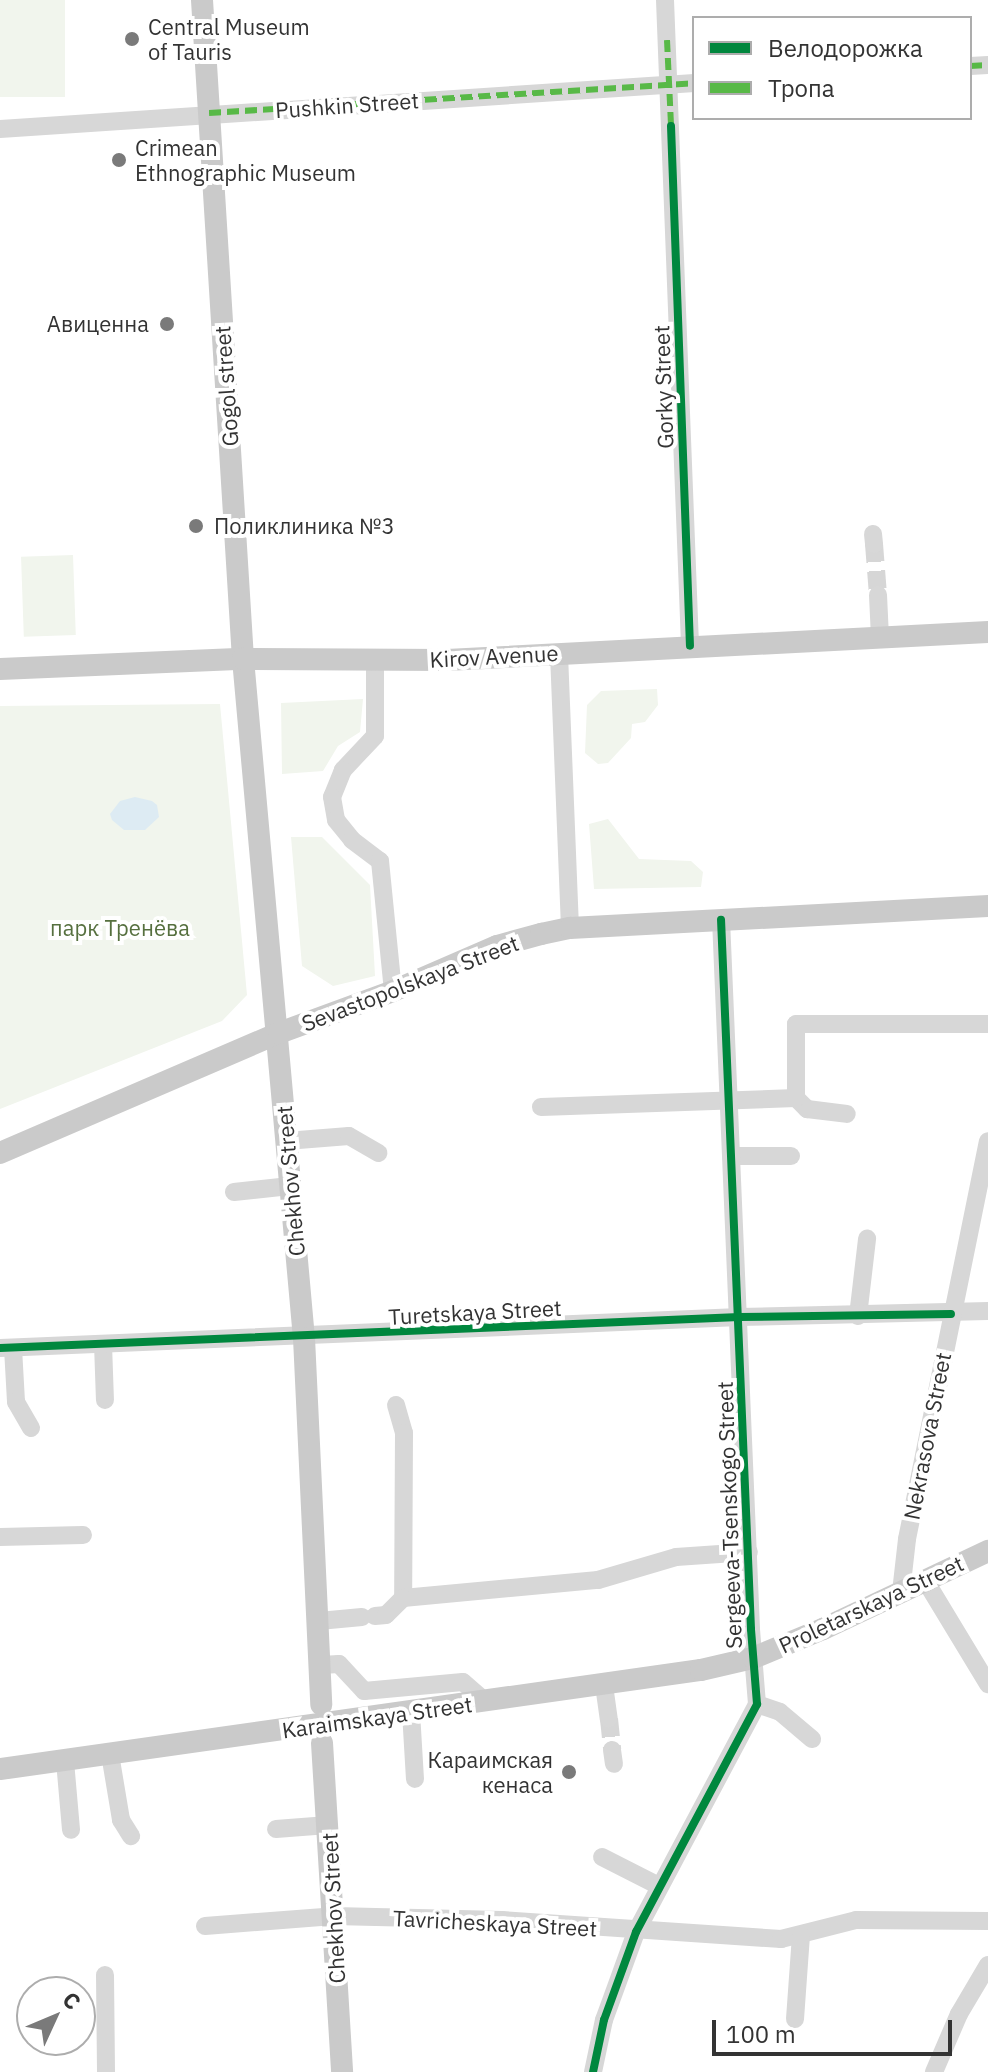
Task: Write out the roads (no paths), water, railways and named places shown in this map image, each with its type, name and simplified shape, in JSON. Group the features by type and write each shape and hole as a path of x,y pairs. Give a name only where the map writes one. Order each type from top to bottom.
{"main road":[{"path":"202,0 209,113"},
{"name":"Gogol street","path":"209,113 243,659"},
{"name":"Kirov Avenue","path":"0,669 243,659 559,654 988,632"},
{"name":"Chekhov Street","path":"243,659 304,1338 321,1705"},
{"name":"Sevastopolskaya Street","path":"0,1153 279,1033 393,991 497,946 570,928 988,906"},
{"name":"Proletarskaya Street","path":"753,1658 988,1551"},
{"name":"Karaimskaya Street","path":"0,1769 604,1685 701,1670 753,1658"},
{"name":"Chekhov Street","path":"322,1743 342,2072"}],"street":[{"name":"Gorky Street","path":"665,0 690,646"},
{"name":"Pushkin Street","path":"0,129 692,83"},
{"path":"878,595 880,637"},
{"path":"559,654 570,928"},
{"path":"375,659 375,736 343,770 332,797 336,820 352,840 380,861 393,991"},
{"name":"Sergeeva-Tsenskogo Street","path":"721,920 757,1704"},
{"path":"847,1114 807,1109 796,1098 796,1024 988,1024"},
{"path":"541,1107 796,1098"},
{"path":"286,1141 349,1136 378,1153"},
{"name":"Nekrasova Street","path":"901,1592 907,1539 988,1142"},
{"path":"731,1156 791,1156"},
{"path":"234,1192 290,1186"},
{"path":"858,1316 867,1239"},
{"name":"Turetskaya Street","path":"7,1348 304,1338 739,1317 988,1311"},
{"path":"103,1344 105,1400"},
{"path":"7,1348 16,1402 31,1428"},
{"path":"396,1405 404,1433 403,1598"},
{"path":"0,1537 83,1535"},
{"path":"319,1621 386,1615 403,1598 598,1580 676,1557 749,1552"},
{"path":"925,1580 988,1684"},
{"path":"321,1665 339,1664 364,1691 463,1682 472,1686 486,1702"},
{"path":"604,1685 609,1719"},
{"path":"593,2072 604,2020 636,1932 757,1704 780,1712 812,1739"},
{"path":"411,1712 415,1779"},
{"path":"110,1754 121,1820 131,1836"},
{"path":"65,1761 71,1830"},
{"path":"276,1829 328,1825"},
{"path":"602,1857 659,1886"},
{"name":"Tavricheskaya Street","path":"205,1926 334,1916 502,1920 636,1932 781,1939 856,1920 988,1921"},
{"path":"795,2019 801,1936"},
{"path":"934,2072 959,2014 988,1965"},
{"path":"105,1975 106,2072"}],"tunnel":[{"path":"874,544 878,595"},
{"path":"609,1719 612,1750"}],"place":[{"name":"Central Museum of Tauris","path":"132,39"},
{"name":"Crimean Ethnographic Museum","path":"119,160"},
{"name":"Авиценна","path":"167,324"},
{"name":"Поликлиника №3","path":"196,526"},
{"name":"Караимская кенаса","path":"569,1772"}],"park label":[{"name":"парк Тренёва","path":"120,928"}]}
